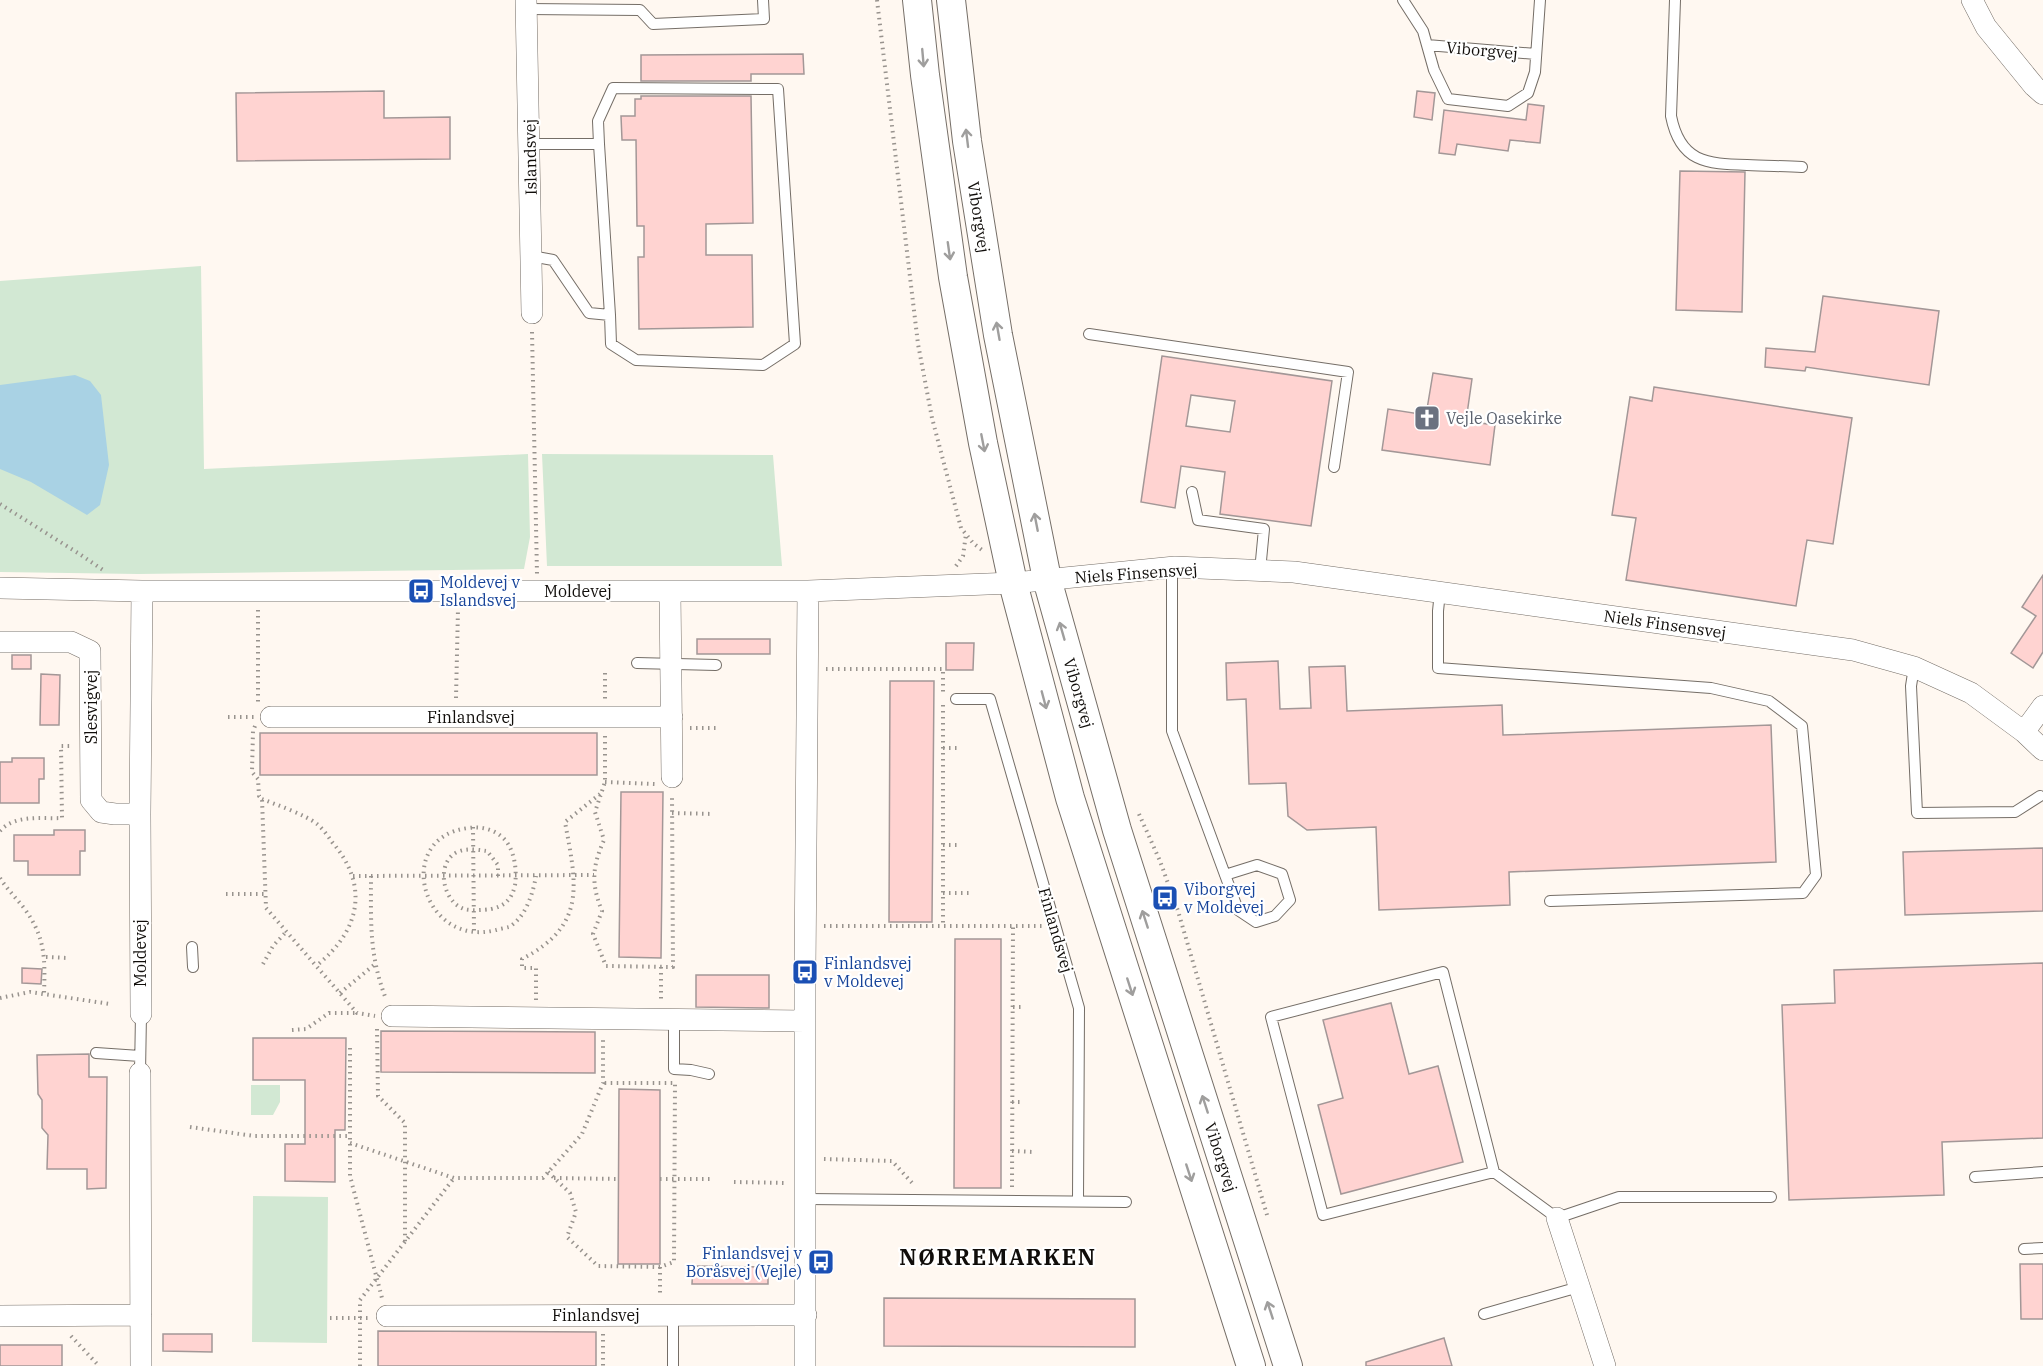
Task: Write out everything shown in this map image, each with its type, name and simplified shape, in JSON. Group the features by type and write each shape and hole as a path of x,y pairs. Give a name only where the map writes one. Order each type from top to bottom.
{"street":[{"name":"Viborgvej","path":"917,0 953,277 983,443 1013,582 1070,798 1251,1366"},
{"name":"Viborgvej","path":"951,0 967,141 998,335 1047,579 1117,830 1288,1366"},
{"path":"1972,0 1986,27 2043,94"},
{"name":"Islandsvej","path":"527,5 532,313"},
{"name":"Niels Finsensvej","path":"1013,582 1172,568 1294,572 1853,650 1914,667 1971,693 2024,732 2043,750"},
{"name":"Moldevej","path":"0,588 142,591 670,592 808,591 1013,582"},
{"name":"Moldevej","path":"141,1014 142,591"},
{"path":"805,1366 808,591"},
{"path":"670,592 672,780"},
{"name":"Slesvigvej","path":"0,642 71,642 90,651 91,800 102,812 140,814"},
{"path":"2024,732 2043,706"},
{"name":"Finlandsvej","path":"262,713 605,717 672,722"},
{"path":"385,1016 805,1021"},
{"name":"Moldevej","path":"140,1065 141,1366"},
{"path":"1557,1218 1605,1366"},
{"path":"0,1316 141,1315"},
{"name":"Finlandsvej","path":"387,1316 806,1315"}],"lane":[{"path":"527,5 640,10 653,24 764,20 763,0"},
{"path":"1403,0 1423,31 1434,70 1448,99 1508,106 1528,93 1535,72 1540,0"},
{"path":"1675,0 1671,116 1674,132 1681,144 1703,161 1717,164 1802,167"},
{"name":"Viborgvej","path":"1427,45 1536,54"},
{"path":"613,88 778,89 795,344 763,365 636,360 611,344 610,315 598,122 613,88"},
{"path":"530,144 599,144"},
{"path":"531,256 553,260 589,313 610,315"},
{"path":"1089,334 1348,372 1334,467"},
{"path":"1192,492 1198,520 1264,529 1260,571"},
{"path":"1172,568 1172,731 1225,874 1239,910 1256,922 1275,916 1290,900 1282,874 1257,865 1225,874"},
{"path":"1440,592 1438,668 1711,688 1769,701 1802,726 1816,876 1803,893 1550,901"},
{"path":"637,663 716,665"},
{"path":"1914,667 1911,686 1917,813 2015,812 2042,796"},
{"name":"Finlandsvej","path":"956,699 990,699 1079,1008 1078,1201"},
{"path":"192,947 193,967"},
{"path":"1494,1172 1323,1215 1271,1017 1443,972 1494,1172 1557,1218 1619,1197 1771,1197"},
{"name":"Moldevej","path":"140,1065 141,1014"},
{"path":"674,1019 674,1069 709,1074"},
{"path":"96,1053 140,1065"},
{"path":"1975,1177 2043,1172"},
{"path":"806,1191 927,1200 1126,1202"},
{"path":"2024,1249 2043,1248"},
{"path":"1484,1314 1579,1287"},
{"path":"674,1315 674,1366"}],"path":[{"path":"877,0 918,344 932,418 961,528 984,553"},
{"path":"532,313 538,591"},
{"path":"0,504 108,574 107,590"},
{"path":"258,591 262,713 253,731 252,772 258,779 259,796 262,799 266,908 357,1013"},
{"path":"456,717 458,591"},
{"path":"807,669 942,669 942,926"},
{"path":"605,673 605,782 595,812 604,840 595,860 594,876 594,892 602,911 593,934 606,966 673,967 672,780 605,782"},
{"path":"228,717 248,717"},
{"path":"672,722 716,728"},
{"path":"0,831 6,825 20,819 62,818 61,746 91,747"},
{"path":"942,748 957,748"},
{"path":"536,1017 536,968 522,968 522,959 541,949 557,935 568,917 574,897 574,876 565,822 601,793"},
{"path":"262,799 317,823 344,855 353,876 356,897 353,917 345,936 333,953 316,966"},
{"path":"1135,807 1160,861 1178,911 1268,1219"},
{"path":"672,813 714,814"},
{"path":"498,876 498,865 487,851 459,851 451,856 445,865 446,890 463,909 498,907 512,896 516,876 515,865 507,842 500,835 487,829 473,827 446,834 437,842 424,864 422,876 426,893 444,920 455,927 488,932 509,926 523,912 532,895 536,876"},
{"path":"473,827 474,931"},
{"path":"942,845 961,845"},
{"path":"353,876 594,876"},
{"path":"371,876 371,935 374,965 385,1016 378,1096 405,1123 405,1242"},
{"path":"0,878 34,924 45,957 44,994"},
{"path":"942,892 970,893"},
{"path":"226,894 266,894"},
{"path":"806,926 1055,926"},
{"path":"1012,1201 1013,926"},
{"path":"263,964 273,946 286,932"},
{"path":"45,957 68,958"},
{"path":"340,993 374,965"},
{"path":"0,998 30,992 110,1004"},
{"path":"1013,1007 1024,1007"},
{"path":"292,1030 306,1029 329,1013 385,1016"},
{"path":"350,1143 454,1178 543,1178 582,1134 603,1083 603,1018"},
{"path":"330,1318 384,1318 387,1316 350,1176 350,1048"},
{"path":"548,1172 570,1193 576,1212 567,1237 598,1266 660,1267 674,1262 675,1083 603,1083"},
{"path":"1012,1101 1021,1102"},
{"path":"190,1127 254,1136 350,1136"},
{"path":"1012,1151 1034,1152"},
{"path":"806,1158 892,1161 927,1200"},
{"path":"360,1366 360,1300 454,1178"},
{"path":"553,1178 618,1179"},
{"path":"660,1179 710,1179"},
{"path":"734,1182 806,1191"},
{"path":"602,1315 603,1366"},
{"path":"67,1331 99,1366"}],"green space":[{"path":"201,266 204,469 528,454 530,537 524,569 138,574 0,572 0,281"},
{"path":"542,454 773,455 782,566 547,566"},
{"path":"251,1085 280,1085 280,1102 273,1115 251,1115"},
{"path":"253,1196 328,1197 327,1343 252,1342"}],"water":[{"path":"75,375 90,381 101,395 109,465 100,505 87,515 31,482 0,469 0,385"}],"building":[{"path":"803,54 804,74 751,74 751,81 641,81 641,55"},
{"path":"384,91 384,118 450,117 450,159 237,161 236,93"},
{"path":"1417,91 1435,93 1432,120 1414,117"},
{"path":"641,96 751,96 753,223 706,224 706,255 752,255 753,327 639,329 638,257 644,257 644,226 637,226 636,140 622,140 621,116 635,116 635,99 641,99"},
{"path":"1528,104 1544,106 1540,143 1510,140 1508,151 1457,144 1455,155 1439,153 1444,110 1526,120"},
{"path":"1680,171 1745,172 1742,312 1676,310"},
{"path":"1823,296 1939,311 1929,385 1806,367 1805,371 1765,367 1766,348 1815,352"},
{"path":"1162,356 1332,381 1311,526 1220,514 1225,472 1181,466 1175,508 1141,502","holes":["1191,395 1235,401 1230,432 1186,426"]},
{"name":"Vejle Oasekirke","path":"1433,373 1472,379 1466,421 1495,425 1490,465 1382,450 1388,409 1426,415"},
{"path":"1654,387 1852,418 1833,544 1807,540 1796,606 1626,580 1636,518 1612,515 1630,397 1652,401"},
{"path":"2043,575 2043,652 2033,668 2011,653 2036,616 2022,607"},
{"path":"697,639 770,639 770,654 697,654"},
{"path":"946,643 974,643 973,670 946,670"},
{"path":"12,655 31,655 31,669 12,669"},
{"path":"1278,661 1280,709 1311,708 1309,667 1345,666 1347,711 1502,705 1503,735 1771,725 1776,862 1509,872 1510,905 1379,910 1376,827 1307,830 1288,816 1286,783 1249,784 1246,699 1227,700 1226,663"},
{"path":"41,674 60,675 59,725 40,725"},
{"path":"890,681 934,681 932,922 889,922"},
{"path":"260,733 597,733 597,775 260,775"},
{"path":"12,758 44,758 44,779 39,779 39,803 0,803 0,762 12,762"},
{"path":"621,792 663,792 661,958 619,957"},
{"path":"54,830 85,830 85,851 80,851 80,875 28,875 28,861 14,861 14,835 54,835"},
{"path":"2043,848 2043,911 1905,915 1903,852"},
{"path":"955,939 1001,939 1001,1188 954,1188"},
{"path":"2043,963 2043,1138 1942,1142 1944,1195 1789,1200 1782,1005 1835,1003 1834,970"},
{"path":"22,968 42,969 41,984 22,983"},
{"path":"696,975 769,975 769,1008 696,1007"},
{"path":"1391,1003 1409,1074 1438,1066 1463,1162 1341,1194 1318,1105 1343,1098 1323,1020"},
{"path":"381,1031 595,1032 595,1073 381,1072"},
{"path":"253,1038 346,1038 345,1130 335,1130 335,1182 285,1181 285,1144 305,1144 305,1080 253,1080"},
{"path":"89,1054 89,1077 107,1077 106,1188 87,1189 87,1169 47,1169 48,1135 42,1128 42,1100 38,1094 37,1055"},
{"path":"619,1089 660,1090 660,1264 618,1264"},
{"path":"2020,1264 2043,1264 2043,1319 2021,1319"},
{"path":"693,1266 768,1267 768,1284 692,1284"},
{"path":"884,1298 1135,1299 1135,1347 884,1346"},
{"path":"378,1331 596,1332 596,1366 378,1366"},
{"path":"163,1334 212,1334 212,1352 163,1351"},
{"path":"1444,1338 1452,1366 1366,1366 1366,1362"},
{"path":"0,1345 62,1345 62,1366 0,1366"}],"place":[{"name":"Vejle Oasekirke","path":"1427,418"},
{"name":"Moldevej v Islandsvej","path":"421,591"},
{"name":"Viborgvej v Moldevej","path":"1165,898"},
{"name":"Finlandsvej v Moldevej","path":"805,972"},
{"name":"Finlandsvej v Boråsvej (Vejle)","path":"821,1262"}],"district":[{"name":"NØRREMARKEN","path":"998,1257"}]}
